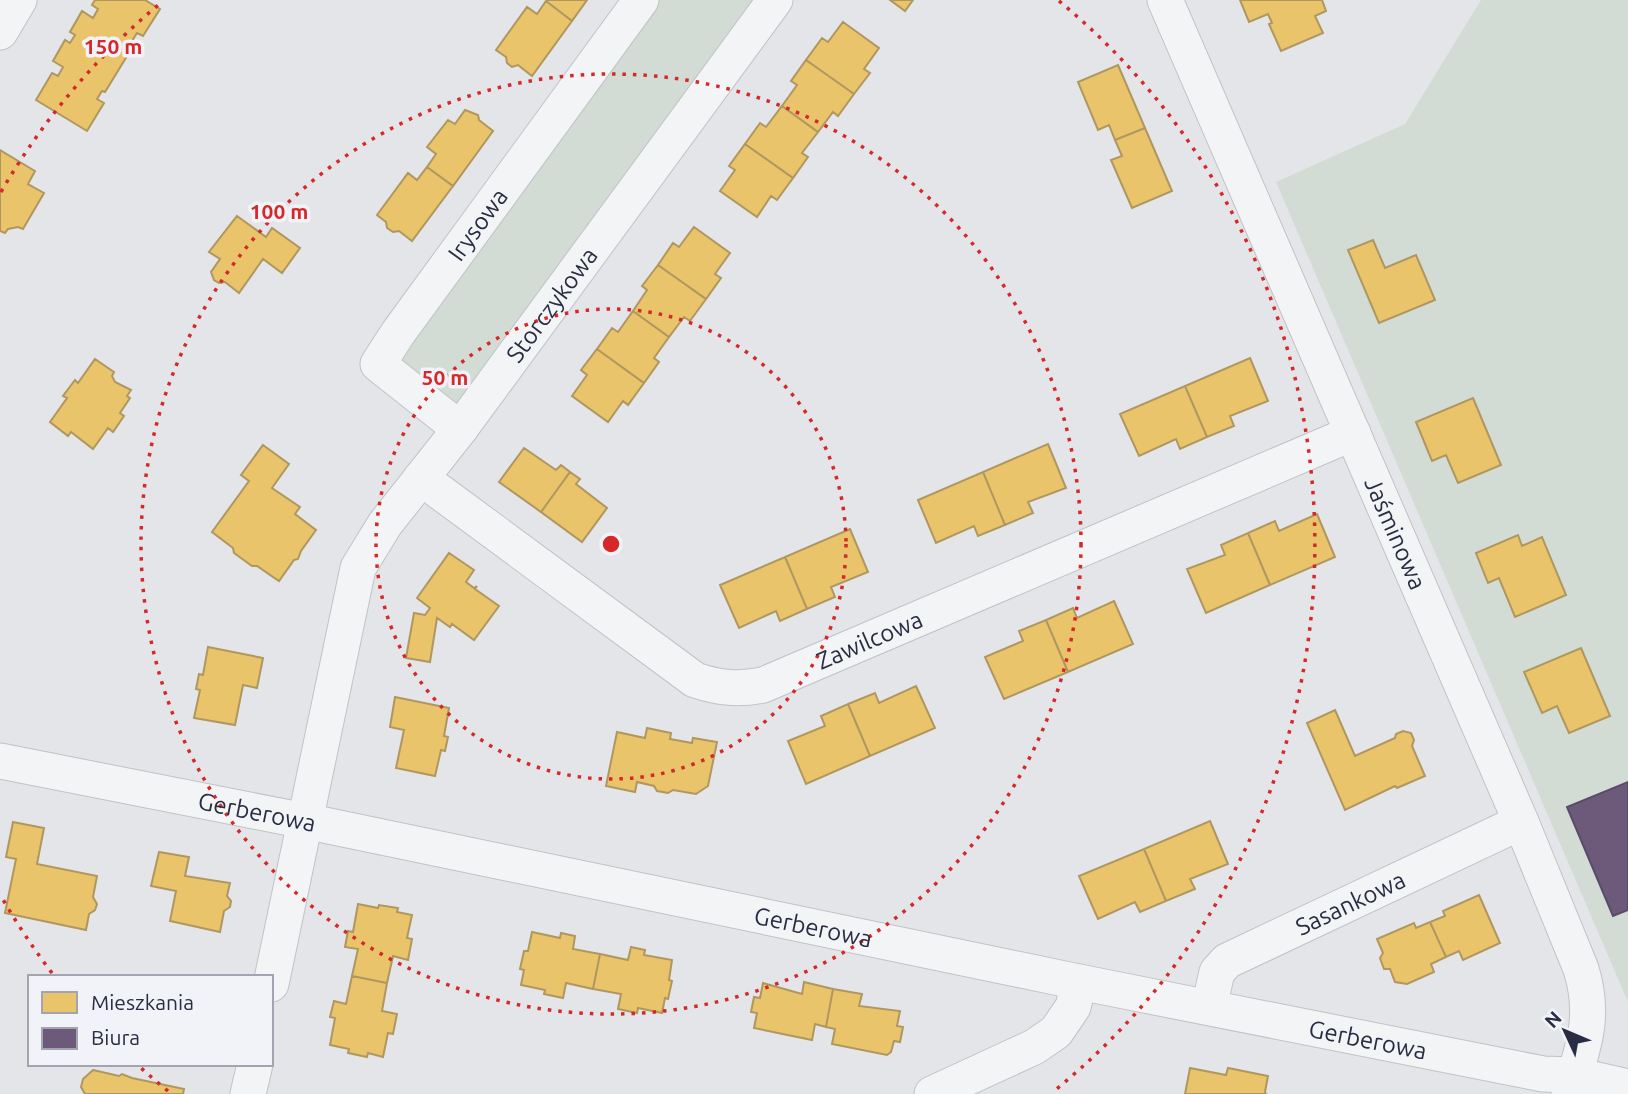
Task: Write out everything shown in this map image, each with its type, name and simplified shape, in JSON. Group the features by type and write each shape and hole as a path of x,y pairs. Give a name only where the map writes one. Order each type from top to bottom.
{"street":[{"path":"0,32 19,0"},
{"name":"Irysowa","path":"460,429 378,364 398,332 641,0"},
{"name":"Storczykowa","path":"273,975 358,568 377,535 460,429 775,0"},
{"name":"Jaśminowa","path":"1165,0 1521,822 1581,969 1588,992 1585,1043 1572,1085"},
{"name":"Zawilcowa","path":"421,478 695,680 728,689 746,688 776,680 1353,433"},
{"name":"Gerberowa","path":"0,761 1543,1074 1572,1085 1628,1087"},
{"name":"Sasankowa","path":"1209,1007 1217,972 1227,961 1521,822"},
{"path":"932,1094 1034,1047 1056,1032 1073,1007 1079,982"},
{"path":"248,1094 255,1066"}],"shaded area":[{"path":"657,0 756,0 465,401 453,404 394,357"},
{"path":"1481,0 1628,0 1628,1002 1276,182 1405,124"}],"building: Mieszkania":[{"path":"95,0 145,0 160,9 143,36 137,33 132,41 135,43 105,92 102,91 97,99 104,103 87,131 36,100 52,73 58,76 63,67 53,61 65,40 70,43 75,35 70,32 82,11 93,18 98,9 92,5"},
{"path":"547,0 587,0 572,21"},
{"path":"890,0 913,0 905,11"},
{"path":"1240,0 1322,0 1326,11 1315,16 1323,33 1281,51 1269,24 1272,23 1268,14 1249,22"},
{"path":"546,1 572,21 532,76 518,65 512,67 507,63 506,57 496,50 527,7 537,14"},
{"path":"843,22 879,48 864,69 870,73 854,94 806,60 822,38 828,42"},
{"path":"806,60 854,94 838,116 833,112 818,132 782,106 797,85 791,81"},
{"path":"1118,65 1145,128 1115,140 1109,125 1098,130 1078,82"},
{"path":"782,106 818,132 802,153 808,157 793,178 745,144 760,123 766,127"},
{"path":"465,110 478,115 479,120 493,131 453,186 427,167 436,154 427,147 448,120 455,124"},
{"path":"1145,128 1172,191 1132,208 1111,160 1122,156 1115,140"},
{"path":"745,144 793,178 777,200 771,196 757,217 720,191 735,170 729,166"},
{"path":"0,150 35,171 28,184 44,193 23,229 8,229 5,233 0,231"},
{"path":"427,167 453,186 412,241 399,231 393,232 387,228 386,222 377,215 408,173 417,180"},
{"path":"237,216 266,237 272,228 300,248 282,273 263,259 239,293 225,282 214,280 211,272 220,259 209,252"},
{"path":"694,227 730,253 715,274 721,278 706,299 658,265 673,243 679,247"},
{"path":"1373,240 1385,268 1416,255 1435,300 1379,323 1348,250"},
{"path":"658,265 706,299 690,321 684,317 669,337 633,311 647,290 642,286"},
{"path":"633,311 669,337 654,358 659,362 644,383 597,349 612,328 618,332"},
{"path":"597,349 644,383 628,405 623,401 608,422 572,396 587,375 581,370"},
{"path":"1250,358 1268,401 1230,416 1234,426 1207,437 1185,386"},
{"path":"95,359 114,372 112,376 115,382 131,390 127,396 130,398 120,413 124,416 113,432 108,428 93,449 71,432 68,436 50,422 67,398 63,396 75,380 78,383"},
{"path":"1185,386 1207,437 1180,449 1176,439 1139,456 1120,414"},
{"path":"1473,398 1501,465 1458,483 1446,455 1432,461 1416,422"},
{"path":"1048,444 1066,488 1028,502 1033,513 1005,525 983,472"},
{"path":"263,445 289,464 272,488 300,507 295,514 316,530 298,559 294,560 279,581 234,553 233,548 212,532 249,481 241,475"},
{"path":"524,448 556,470 561,465 570,472 541,512 499,482"},
{"path":"570,472 580,479 576,484 607,508 582,542 541,512"},
{"path":"983,472 1005,525 978,536 974,526 936,543 918,500"},
{"path":"1317,514 1335,557 1270,585 1248,533 1275,521 1279,531"},
{"path":"850,529 868,572 831,587 835,597 807,609 785,557"},
{"path":"1248,533 1270,585 1206,613 1187,569 1225,555 1221,545"},
{"path":"1518,535 1522,546 1542,537 1566,595 1515,617 1499,578 1488,583 1476,553"},
{"path":"449,553 474,570 466,582 474,588 477,586 475,589 499,606 474,640 452,624 450,627 437,618 430,662 406,658 414,613 425,615 430,608 417,598"},
{"path":"785,557 807,609 780,621 776,611 739,628 720,585"},
{"path":"1114,601 1133,644 1068,672 1046,620 1073,608 1077,618"},
{"path":"1046,620 1068,672 1004,699 985,657 1023,641 1019,631"},
{"path":"208,647 263,658 257,688 243,685 235,725 194,718 200,690 196,689 199,674 203,675"},
{"path":"1581,648 1610,716 1569,733 1557,706 1542,713 1524,672"},
{"path":"916,686 935,728 870,756 848,704 875,693 879,703"},
{"path":"395,697 449,708 444,736 448,737 445,751 441,750 435,776 396,768 404,730 390,727"},
{"path":"848,704 870,756 806,784 788,741 825,726 821,716"},
{"path":"1335,710 1355,756 1395,738 1396,734 1403,731 1411,733 1414,740 1412,746 1425,776 1397,788 1395,786 1345,810 1307,723"},
{"path":"647,728 671,733 670,739 692,743 693,738 717,742 708,786 696,794 673,790 668,793 657,791 654,786 637,782 635,792 606,786 617,732 645,738"},
{"path":"1210,821 1228,864 1190,879 1195,889 1166,901 1144,849"},
{"path":"13,822 44,828 37,864 97,876 93,897 97,904 95,910 89,914 86,930 5,913 16,859 6,857"},
{"path":"1144,849 1166,901 1140,912 1135,902 1098,919 1079,876"},
{"path":"159,852 189,857 185,876 230,883 227,896 231,901 230,907 224,911 220,932 170,921 176,891 151,886"},
{"path":"1479,895 1500,943 1463,960 1459,951 1446,957 1430,922 1445,916 1443,911"},
{"path":"358,904 398,908 397,912 412,915 407,938 412,939 408,960 393,956 387,983 352,976 358,949 345,947 348,931 353,932"},
{"path":"1430,922 1446,957 1431,964 1434,972 1407,984 1395,982 1390,969 1384,969 1380,958 1383,953 1377,939 1414,923 1416,928"},
{"path":"532,932 560,938 561,933 575,936 573,949 600,954 593,989 566,983 563,998 544,994 545,990 521,985 524,970 520,969"},
{"path":"631,947 645,950 644,955 672,960 669,980 672,981 662,1013 638,1008 637,1013 618,1009 621,994 593,989 600,954 628,960"},
{"path":"352,976 387,983 382,1011 397,1014 393,1034 388,1033 383,1057 368,1053 367,1057 348,1053 349,1049 330,1045 335,1018 330,1017 334,1001 346,1004"},
{"path":"804,982 833,989 826,1027 815,1024 812,1040 754,1028 757,1013 751,1012 754,997 760,998 763,983 802,994"},
{"path":"833,989 862,994 859,1006 900,1011 897,1026 903,1027 900,1042 894,1041 891,1052 887,1055 832,1044 835,1029 826,1027"},
{"path":"1190,1068 1226,1075 1228,1068 1268,1076 1266,1094 1185,1094"},
{"path":"93,1070 184,1089 183,1094 85,1094 81,1087 83,1079"}],"building: Biura":[{"path":"1628,782 1628,910 1613,916 1567,807"}]}
